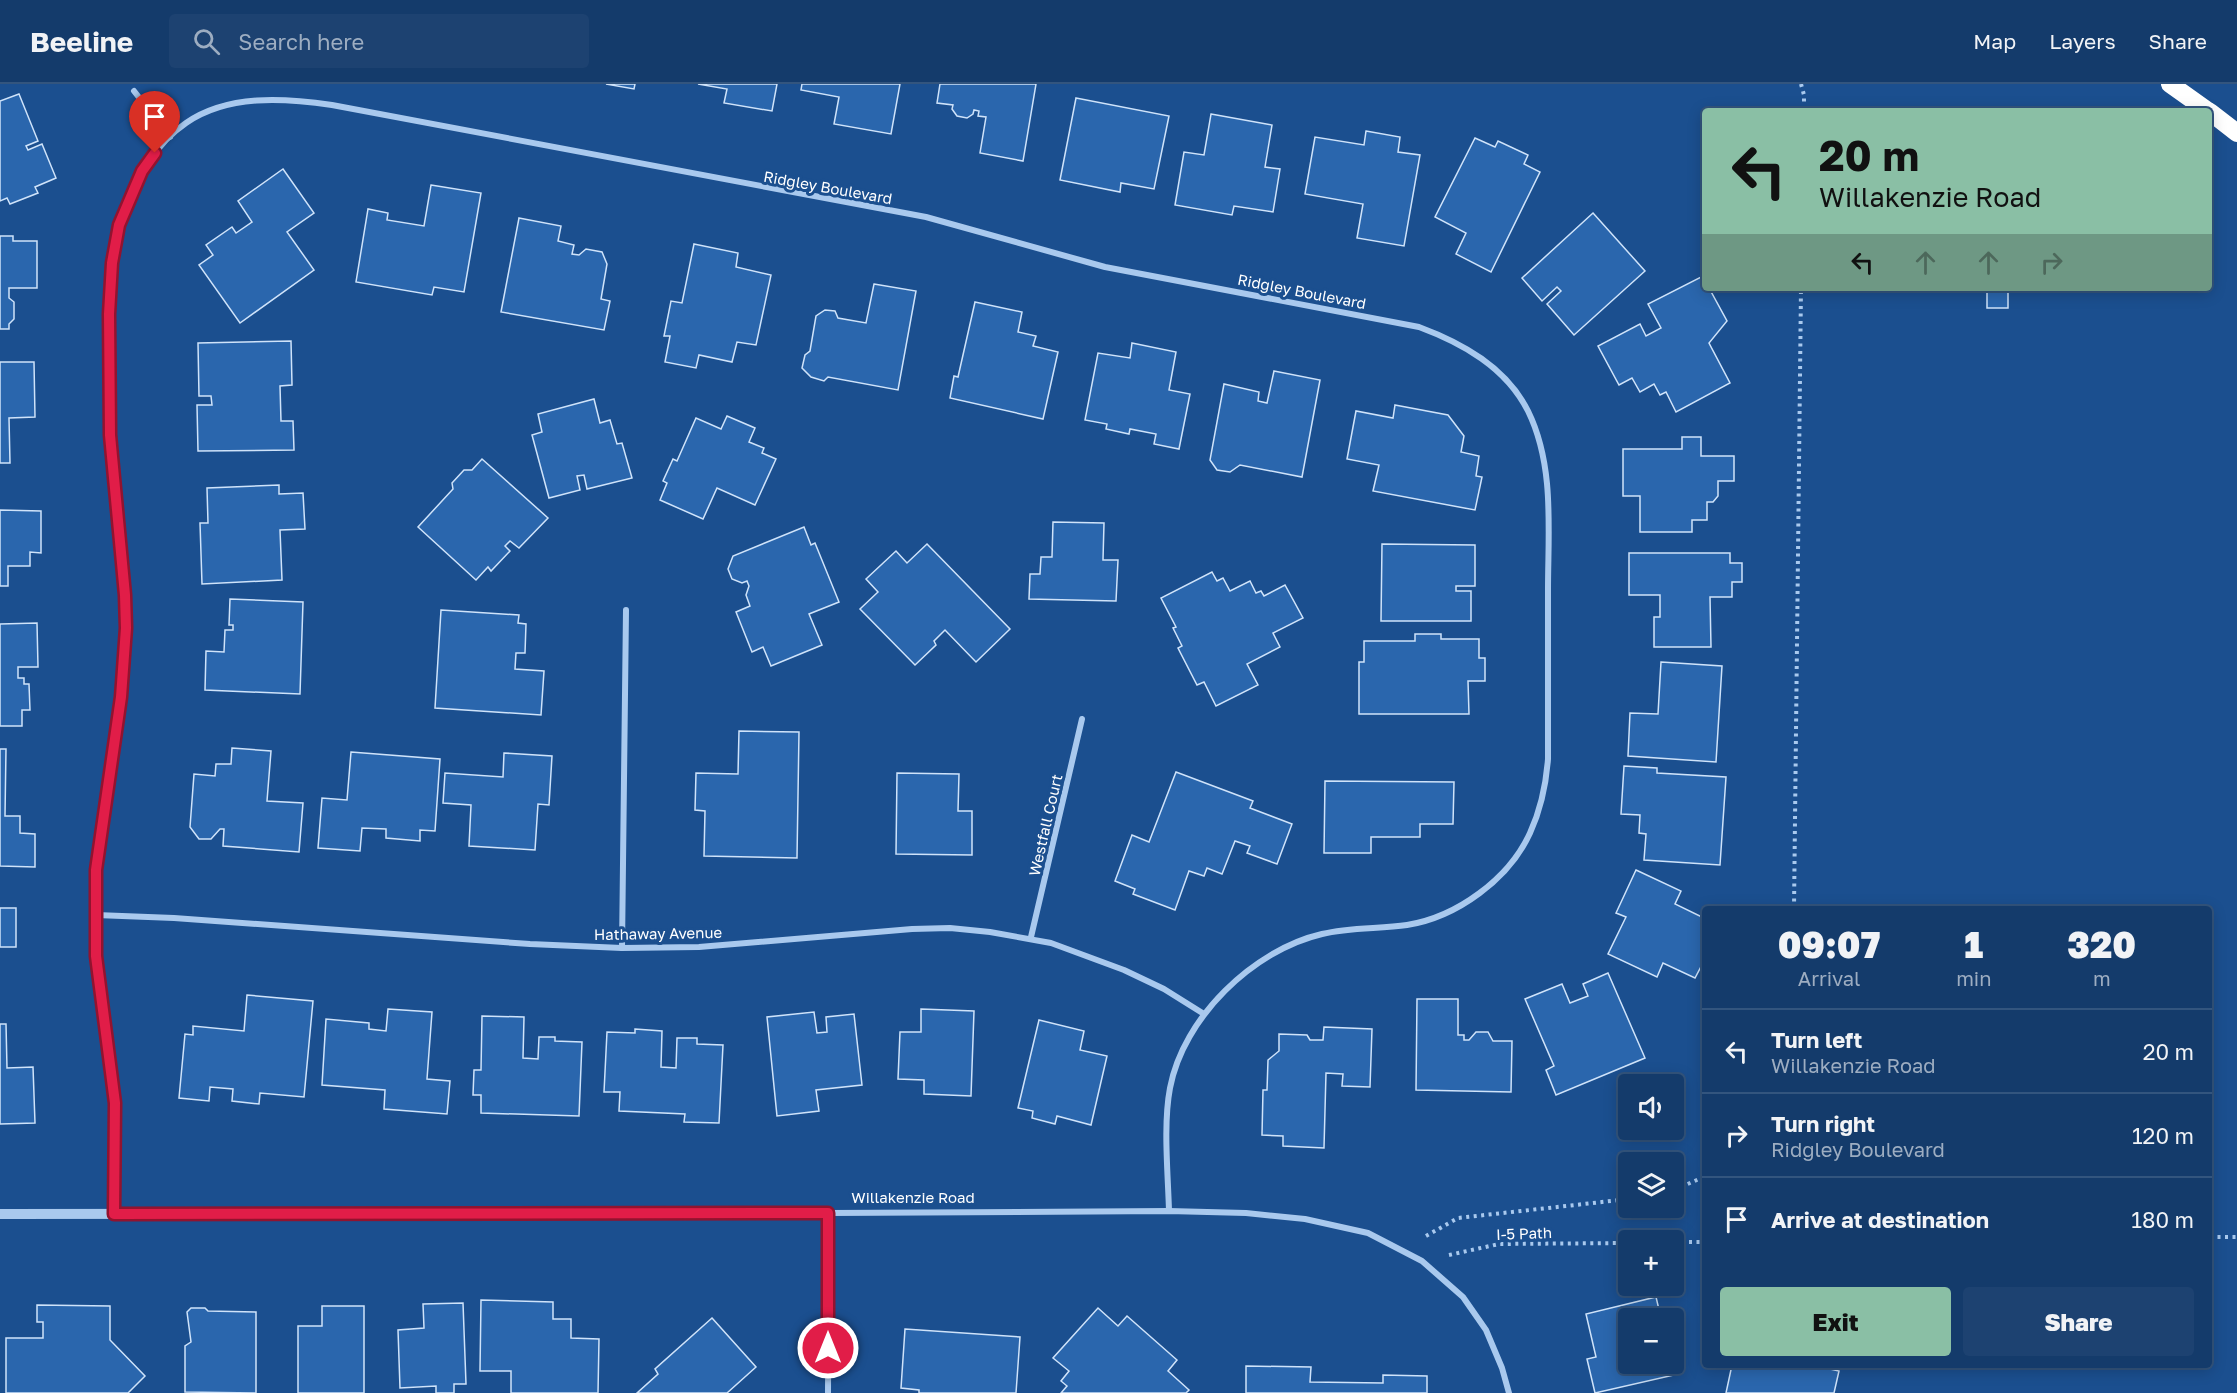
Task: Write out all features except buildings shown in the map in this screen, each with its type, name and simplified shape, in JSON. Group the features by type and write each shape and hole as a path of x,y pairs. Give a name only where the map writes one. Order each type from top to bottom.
{"highway":[{"path":"2170,84 2203,108"},
{"path":"2212,114 2237,133"}],"street":[{"path":"134,91 170,137"},
{"name":"Ridgley Boulevard","path":"114,1214 115,1103 96,956 96,870 121,697 126,628 108,396 111,275 119,225 128,202 142,171 170,137 186,122 205,113 235,104 281,100 332,105 926,217 1105,267 1398,322 1446,337 1471,350 1494,368 1511,386 1527,409 1539,436 1547,487 1548,759 1546,784 1529,835 1502,873 1462,905 1436,917 1408,924 1346,929 1320,934 1293,944 1247,971 1225,990 1204,1014 1189,1038 1170,1088 1168,1211"},
{"path":"622,948 626,610"},
{"name":"Westfall Court","path":"1031,938 1082,719"},
{"name":"Hathaway Avenue","path":"96,915 174,918 530,944 622,948 699,947 912,929 950,928 1031,938 1051,943 1143,978 1204,1014"},
{"name":"Willakenzie Road","path":"0,1214 1168,1211 1246,1213 1305,1219 1368,1233 1422,1262 1462,1297 1486,1330 1502,1368 1509,1393"},
{"path":"828,1213 828,1393"}],"path":[{"path":"1801,84 1804,108"},
{"path":"1794,906 1801,291"},
{"path":"1684,1186 1702,1178"},
{"path":"1400,1250 1458,1218 1618,1200"},
{"path":"2212,1237 2237,1236"},
{"path":"1684,1242 1702,1242"},
{"name":"I-5 Path","path":"1422,1262 1499,1244 1618,1243"}],"route":[{"path":"155,153 142,171 119,225 112,263 109,314 110,435 126,628 121,697 96,870 96,956 115,1103 114,1214 828,1213 828,1348"}]}
